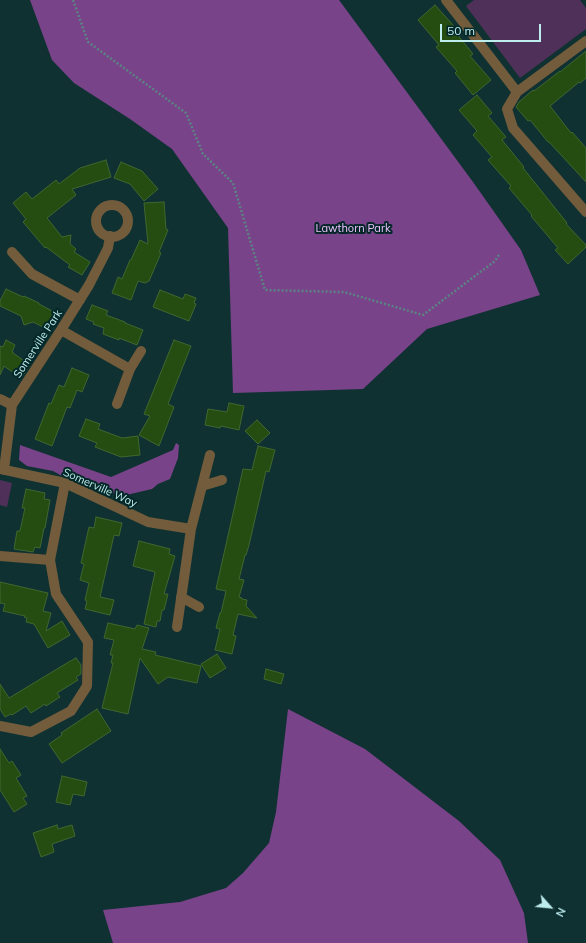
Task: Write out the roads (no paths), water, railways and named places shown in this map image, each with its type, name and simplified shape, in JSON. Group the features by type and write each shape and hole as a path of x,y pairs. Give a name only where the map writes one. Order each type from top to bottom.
{"street":[{"path":"450,1 517,92"},
{"path":"586,41 517,92 507,109 513,128 586,212"},
{"name":"Somerville Park","path":"2,470 12,405 89,285 108,248 110,236"},
{"path":"12,252 32,274 80,300"},
{"path":"61,330 130,369"},
{"path":"117,404 130,369 141,351"},
{"path":"0,399 12,405"},
{"path":"177,627 191,529 210,455"},
{"name":"Somerville Way","path":"2,470 65,483 148,522 191,529"},
{"path":"202,486 222,480"},
{"path":"0,726 31,732 71,711 87,686 88,642 56,594 50,560 65,483"},
{"path":"0,556 50,560"},
{"path":"181,597 199,607"}],"park label":[{"name":"Lawthorn Park","path":"353,229"}]}
